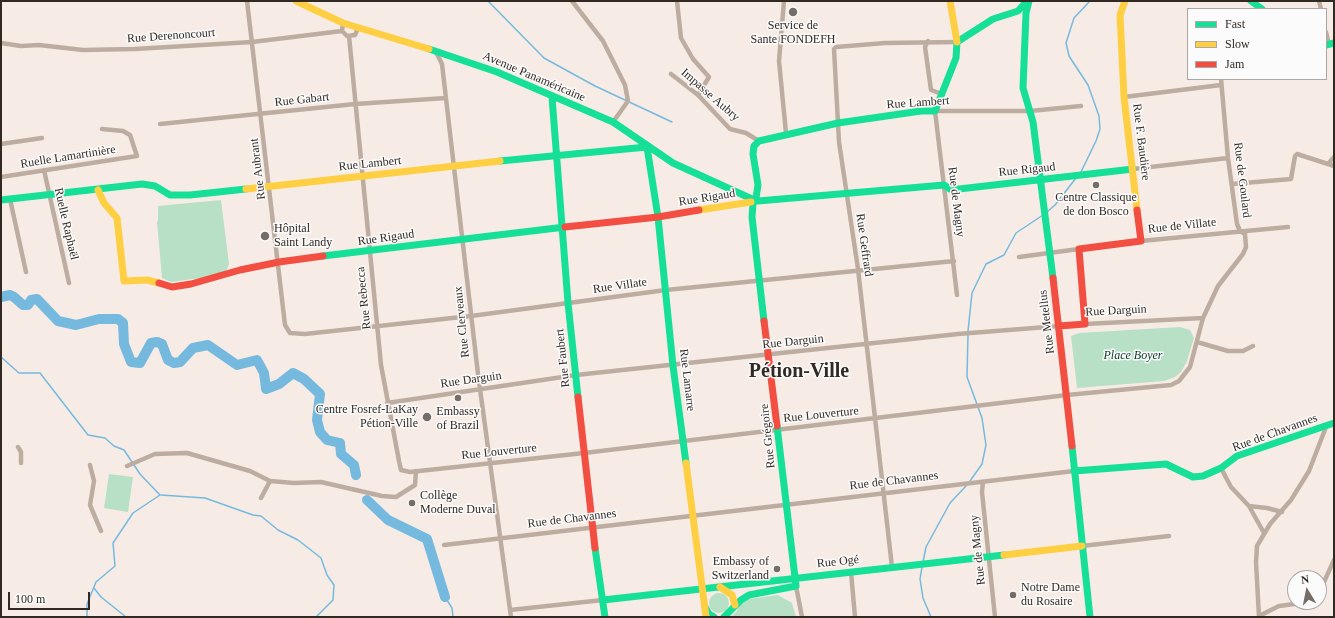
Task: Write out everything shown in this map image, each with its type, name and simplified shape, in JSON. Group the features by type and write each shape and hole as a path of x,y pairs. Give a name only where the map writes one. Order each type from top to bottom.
{"street":[{"name":"Rue Aubrant","path":"247,1 279,262 285,325 290,333"},
{"name":"Avenue Panaméricaine","path":"296,1 343,23 435,51 497,72 613,122 673,163 754,201"},
{"path":"572,1 603,41 625,84 628,101 613,122"},
{"path":"677,1 681,38 693,59 709,77 698,95"},
{"path":"784,1 779,61 786,133"},
{"path":"950,1 957,38"},
{"path":"935,111 956,58 959,29 955,1"},
{"path":"957,38 993,19 1018,10 1028,1"},
{"name":"Rue Metellus","path":"1028,1 1026,13 1023,88 1033,122 1050,252 1067,395 1090,617"},
{"name":"Rue F. Baudière","path":"1125,1 1120,16 1124,97 1142,241"},
{"path":"1251,1 1261,8"},
{"path":"1012,13 1023,20 1026,27"},
{"path":"343,23 342,31 345,35 355,35 358,28"},
{"name":"Rue Derenoncourt","path":"1,43 21,46 39,45 83,50 252,42 342,31"},
{"path":"1327,35 1330,45"},
{"name":"Rue Rebecca","path":"349,36 377,326 388,403 399,461"},
{"name":"Rue Geffrard","path":"892,567 858,269 838,123 834,49 836,47 957,38"},
{"path":"928,41 925,46 931,90 942,94"},
{"name":"Rue Clerveaux","path":"435,51 442,64 480,390 510,617"},
{"name":"Impasse Aubry","path":"671,74 698,95 730,129 746,133 759,141"},
{"name":"Rue de Goulard","path":"1179,381 1190,367 1203,318 1218,286 1246,247 1245,234 1240,231 1237,224 1228,158 1221,80"},
{"path":"1124,97 1222,85"},
{"name":"Rue Faubert","path":"552,97 555,154 568,303 592,527 605,617"},
{"name":"Rue Gabart","path":"160,124 355,104 446,98"},
{"name":"Rue Lambert","path":"759,141 786,133 838,123 921,111 1030,111 1081,106"},
{"name":"Rue de Magny","path":"935,111 957,295"},
{"name":"Ruelle Lamartinière","path":"1,177 137,156 130,135 122,131 102,129"},
{"path":"1,144 42,138"},
{"name":"Rue Grégoire","path":"759,141 754,146 753,154 758,185 752,217 770,355 795,578 802,617"},
{"name":"Rue Lambert","path":"1,200 142,184 155,186 170,195 180,196 555,154 647,146"},
{"name":"Rue Lamarre","path":"647,146 658,217 673,366 706,617"},
{"path":"1232,184 1291,179 1295,156 1297,154 1334,166"},
{"path":"1328,164 1334,157"},
{"name":"Rue Rigaud","path":"98,190 104,204 117,218 124,281 147,280 172,288 240,270 279,262 369,252 463,238 658,217 754,201 847,193 855,194 944,185 950,189 959,189 1228,158"},
{"name":"Ruelle Raphaël","path":"44,170 69,283"},
{"path":"10,199 26,272"},
{"name":"Rue de Villate","path":"1079,249 1142,241 1288,227"},
{"path":"1019,257 1079,249 1085,324"},
{"name":"Rue Villate","path":"290,333 305,334 472,316 666,290 954,260"},
{"name":"Rue Darguin","path":"388,403 576,375 673,366 977,332 1085,324 1203,318"},
{"path":"1197,342 1235,352 1243,351 1253,346"},
{"name":"Rue Louverture","path":"399,461 401,470 416,471 584,453 986,406 1067,395 1171,385 1179,381"},
{"name":"Rue de Chavannes","path":"444,545 1074,471 1166,464 1176,468 1184,474 1193,477 1202,476 1221,468 1237,456 1326,427 1334,423"},
{"path":"1287,605 1279,606 1259,616 1256,562 1257,546 1264,533 1282,512 1309,471 1326,427"},
{"path":"18,447 21,452 21,462"},
{"path":"127,466 154,454 187,453 250,471 270,481 294,483 321,482 382,496 396,497 415,485 416,471"},
{"path":"90,465 94,482 90,505 100,531"},
{"path":"1221,468 1231,487 1249,506 1264,533"},
{"path":"261,498 270,481"},
{"name":"Rue de Magny","path":"983,482 982,492 995,617"},
{"path":"1249,506 1268,508 1282,512"},
{"name":"Rue Ogé","path":"510,610 702,590 795,578 892,567 914,566 1169,536"},
{"path":"1327,575 1334,560"},
{"path":"851,572 855,617"},
{"path":"724,617 735,605 749,595 796,586"},
{"path":"719,587 732,595 735,605"},
{"path":"704,605 709,614 714,617"}],"green space":[{"path":"221,200 229,264 227,270 215,276 171,282 162,278 157,222 158,206"},
{"name":"Place Boyer","path":"1180,327 1190,330 1194,338 1187,361 1181,372 1175,377 1164,381 1077,388 1071,336 1079,333"},
{"path":"109,474 133,477 128,512 104,508"},
{"path":"715,593 723,593 729,599 729,607 723,613 715,613 709,607 709,599"},
{"path":"778,595 792,603 796,617 731,617 737,611 740,603 749,599"}],"waterway":[{"path":"488,1 544,58 595,86 672,122"},
{"path":"1081,172 1100,129 1099,116 1088,85 1069,56 1066,43 1074,18 1090,1"},
{"path":"1047,212 1055,205 1076,178"},
{"path":"968,331 972,293 986,264 1004,255 1016,233 1043,215"},
{"path":"1,297 10,295 23,305 28,305 31,300 37,299 58,321 76,325 99,319 118,319 123,323 124,344 131,362 140,363 151,343 157,342 162,344 168,360 174,363 180,362 193,348 208,345 237,365 257,360 264,373 266,389 279,384 293,373 304,379 320,394 317,420 320,432 327,440 340,443 341,454 354,465 356,475"},
{"path":"968,335 967,377 982,418 986,445 982,464 970,481"},
{"path":"1,357 19,373 40,373 88,435 105,438 114,446 124,450 140,474 160,495 133,513 113,543 115,566 96,582 87,604 87,617"},
{"path":"923,562 926,547 950,503 966,486"},
{"path":"161,495 205,498 253,515 261,516 278,530 298,540 321,558 327,575 334,585 333,600 316,617"},
{"path":"367,500 388,520 427,539 445,597"},
{"path":"922,567 920,579 923,598 931,617"},
{"path":"94,588 101,597 126,617"},
{"path":"445,597 452,608 453,617"}],"traffic: fast":[{"path":"756,198 758,185 753,154 754,146 759,141 838,123 921,111 935,111 956,58 957,42 993,19 1018,11 1027,1"},
{"path":"1029,1 1026,13 1023,88 1033,122 1053,278"},
{"path":"1251,1 1261,8"},
{"path":"1327,45 1334,43"},
{"path":"429,49 497,72 613,122 673,163 752,199"},
{"path":"552,97 568,303 578,397"},
{"path":"647,147 658,217 673,366 686,463"},
{"path":"500,161 647,147"},
{"path":"758,201 944,185 950,189 959,189 1133,169"},
{"path":"1,200 142,184 155,186 170,195 190,195 246,189"},
{"path":"753,204 752,217 764,321"},
{"path":"323,256 565,227"},
{"path":"1074,471 1166,464 1193,477 1203,476 1221,468 1237,456 1334,423"},
{"path":"724,617 741,600 749,595 796,586 777,426"},
{"path":"1072,446 1090,617"},
{"path":"595,548 605,617"},
{"path":"603,600 1004,555"},
{"path":"705,607 709,614 714,617"}],"traffic: slow":[{"path":"296,1 343,23 429,49"},
{"path":"950,1 957,42"},
{"path":"1125,1 1120,15 1124,97 1137,210"},
{"path":"246,189 500,161"},
{"path":"98,190 104,203 117,218 124,281 147,280 159,283"},
{"path":"699,210 751,202"},
{"path":"686,463 706,617"},
{"path":"1004,555 1082,546"},
{"path":"720,587 732,595 735,605"}],"traffic: jam":[{"path":"565,227 658,217 699,210"},
{"path":"1059,326 1085,324 1079,249 1141,241 1137,210"},
{"path":"159,283 172,287 191,284 240,270 279,262 323,256"},
{"path":"1053,278 1072,446"},
{"path":"764,321 777,426"},
{"path":"578,397 595,548"}],"place":[{"name":"Service de Sante FONDEFH","path":"793,12"},
{"name":"Centre Classique de don Bosco","path":"1096,185"},
{"name":"Hôpital Saint Landy","path":"265,236"},
{"name":"Embassy of Brazil","path":"458,398"},
{"name":"Centre Fosref-LaKay Pétion-Ville","path":"427,417"},
{"name":"Collège Moderne Duval","path":"412,503"},
{"name":"Embassy of Switzerland","path":"777,569"},
{"name":"Notre Dame du Rosaire","path":"1013,595"}],"district":[{"name":"Pétion-Ville","path":"799,372"}]}
